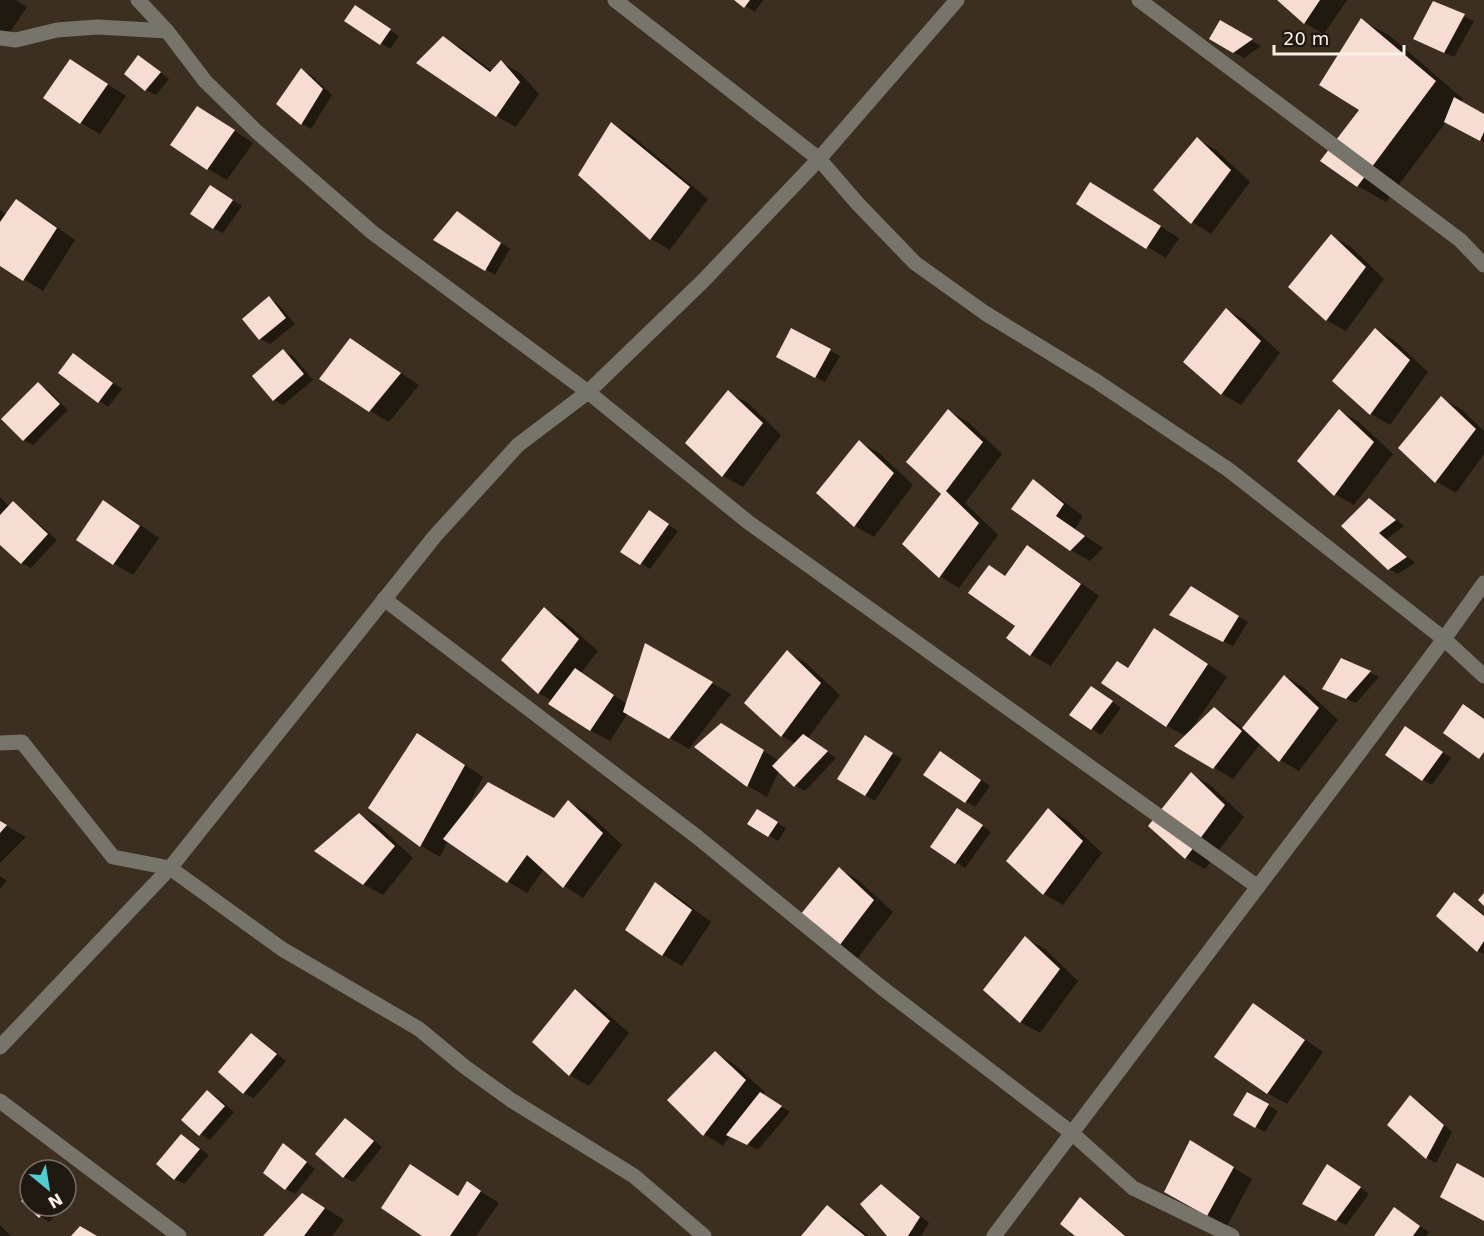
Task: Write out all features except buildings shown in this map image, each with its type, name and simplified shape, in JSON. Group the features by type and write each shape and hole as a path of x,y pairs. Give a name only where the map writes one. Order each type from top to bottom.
{"street":[{"path":"138,0 167,31 213,89 257,132 364,225 588,392 748,522 1258,886"},
{"path":"615,0 819,159 858,204 915,263 985,313 1096,381 1229,470 1444,639 1484,676"},
{"path":"0,1047 170,868 435,536 518,445 588,392 703,280 819,159 957,0"},
{"path":"1139,0 1460,240 1484,265"},
{"path":"0,38 16,40 57,30 97,27 167,31"},
{"path":"994,1236 1484,583"},
{"path":"384,599 696,836 881,987 1072,1134 1133,1188 1232,1236"},
{"path":"0,743 22,742 112,857 170,868 282,949 420,1029 465,1067 512,1100 634,1176 704,1236"},
{"path":"0,1101 179,1236"}]}
